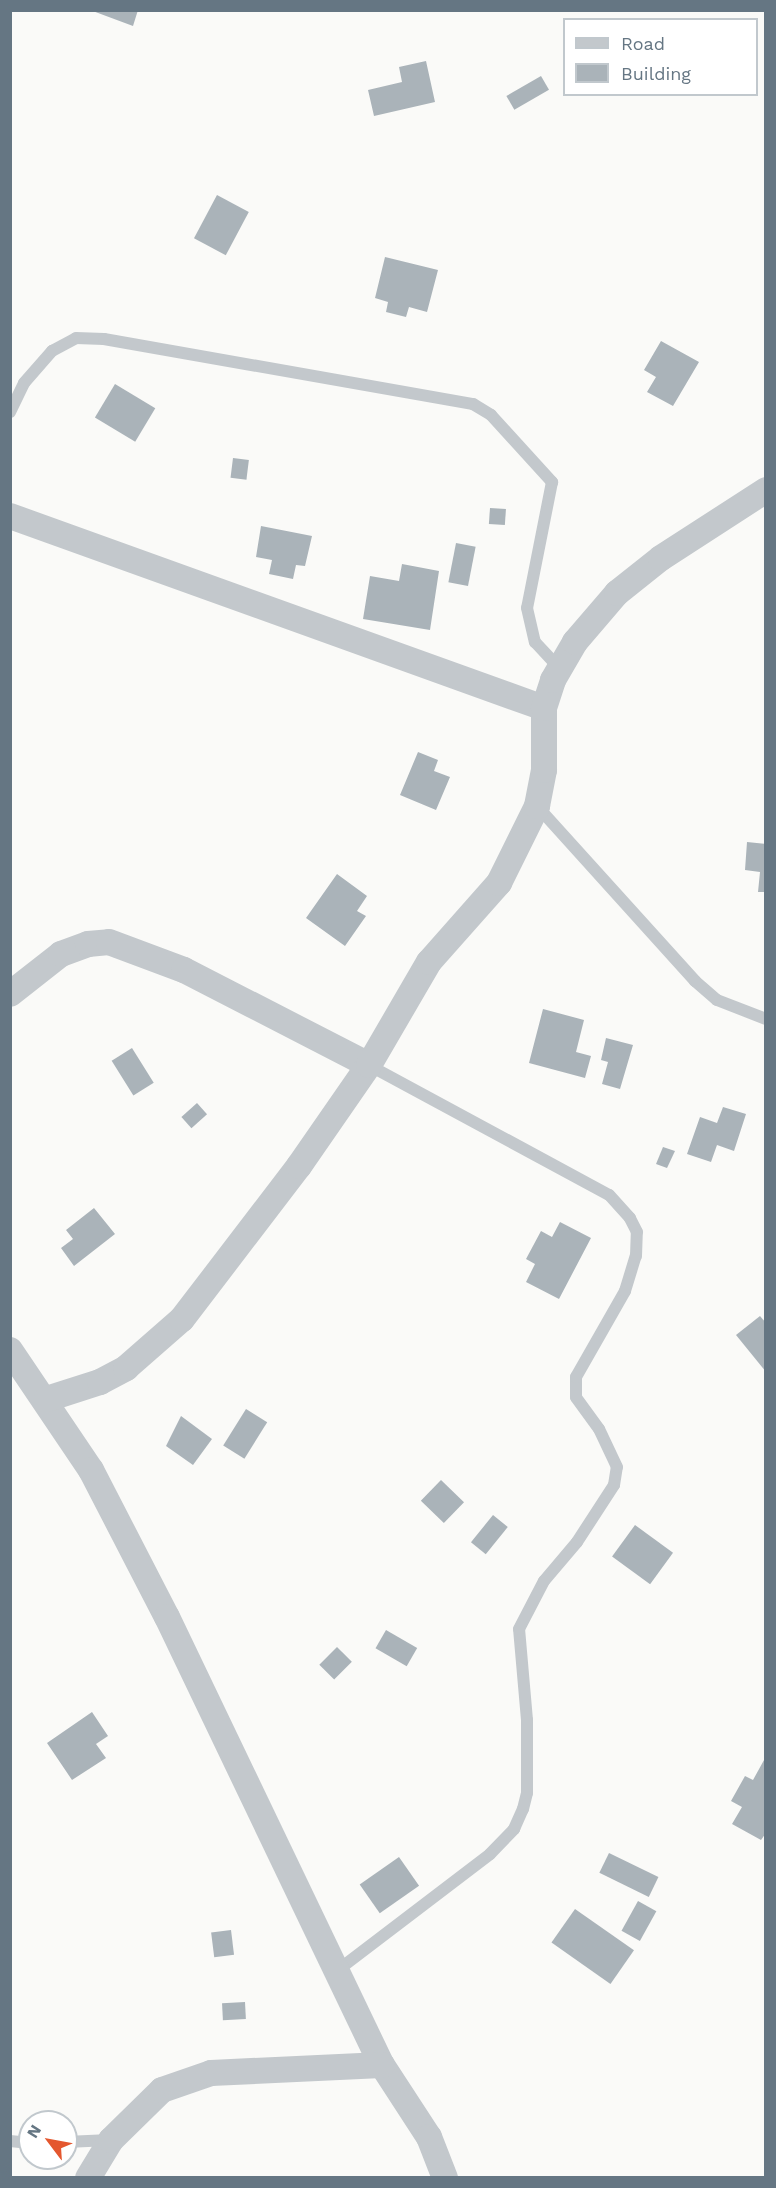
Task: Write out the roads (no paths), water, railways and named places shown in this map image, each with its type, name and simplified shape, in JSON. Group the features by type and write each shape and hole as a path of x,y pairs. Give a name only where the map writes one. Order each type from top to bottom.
{"street":[{"path":"47,1399 100,1382 126,1368 182,1319 299,1166 369,1065 429,962 499,883 537,806 544,771 544,708 560,669 575,642 617,593 661,558 765,490"},
{"path":"10,516 544,708"},
{"path":"10,994 61,954 88,944 110,942 184,970 369,1065"},
{"path":"10,1350 47,1399 91,1470 162,1606 382,2065 429,2137 445,2178"},
{"path":"88,2178 111,2140 162,2090 211,2073 382,2065"},
{"path":"103,2178 111,2140"}],"lane":[{"path":"10,412 24,383 52,351 76,338 104,339 473,404 491,415 552,482 527,608 529,627 535,642 560,669"},
{"path":"537,806 694,981 717,1000 765,1019"},
{"path":"338,1970 490,1854 514,1829 523,1809 527,1793 527,1720 519,1629 521,1617 544,1581 578,1542 614,1485 617,1467 599,1429 576,1397 576,1377 626,1291 636,1256 636,1232 630,1218 609,1195 369,1065"},
{"path":"78,2141 111,2140"}]}
